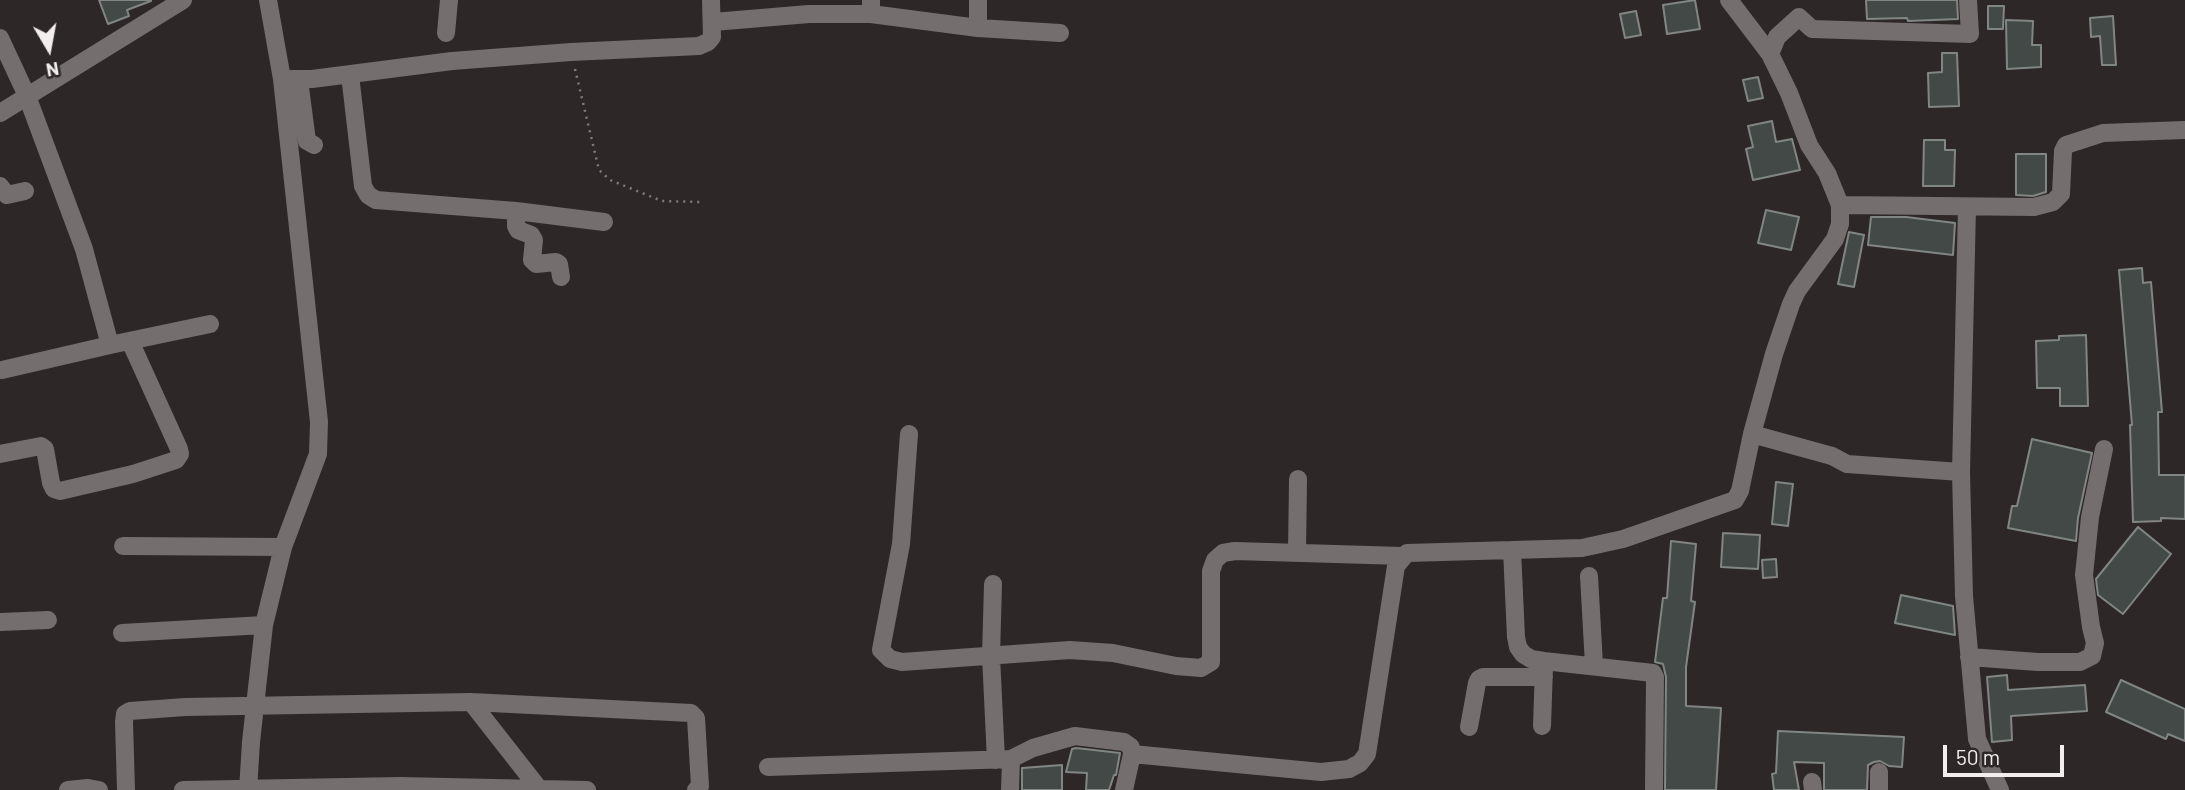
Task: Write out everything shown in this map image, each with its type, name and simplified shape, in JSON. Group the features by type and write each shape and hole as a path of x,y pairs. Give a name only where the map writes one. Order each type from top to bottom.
{"street":[{"path":"268,0 307,141 314,145"},
{"path":"446,33 449,0"},
{"path":"290,79 350,75 452,61 699,46 712,37 711,0"},
{"path":"978,0 978,28"},
{"path":"909,433 901,544 881,650 890,659 902,662 1070,650 1113,653 1176,666 1201,668 1211,662 1211,571 1215,560 1229,551 1402,556 1412,551 1582,548 1608,544 1735,500 1740,491 1774,354 1791,304 1797,291 1835,239 1840,224 1840,205 1827,173 1809,145 1789,93 1770,54 1729,0"},
{"path":"1770,54 1777,37 1799,17 1812,29 1970,34 1968,0"},
{"path":"0,113 177,1"},
{"path":"713,22 810,7 871,7 978,28 1060,33"},
{"path":"0,38 27,96 84,249 110,345"},
{"path":"350,75 363,187 368,195 376,200 516,211 604,222"},
{"path":"248,789 250,742 257,705 264,625 283,547 318,454 319,422 290,79"},
{"path":"1840,205 2034,207 2053,202 2061,194 2063,151 2066,145 2103,132 2184,130"},
{"path":"0,187 7,195 25,191"},
{"path":"1967,207 1961,472 1964,596 1977,739 2000,790"},
{"path":"516,211 518,230 531,235 534,240 532,260 536,264 556,262 559,264 561,276"},
{"path":"2,370 210,324"},
{"path":"0,454 41,446 45,449 51,483 54,489 60,491 133,474 176,460 180,454 179,449 130,341"},
{"path":"1752,434 1832,456 1847,464 1961,472"},
{"path":"1969,657 2080,662 2092,656 2095,643 2084,575 2090,517 2104,449"},
{"path":"1297,553 1298,479"},
{"path":"123,546 283,547"},
{"path":"1512,550 1518,647 1523,654 1544,669"},
{"path":"1132,754 1321,772 1336,772 1360,763 1367,754 1396,566 1402,556"},
{"path":"1589,576 1594,665"},
{"path":"993,584 991,656 1010,790"},
{"path":"0,622 48,620"},
{"path":"122,633 264,625"},
{"path":"1469,727 1477,683 1483,677 1594,665 1650,671 1655,677 1654,790"},
{"path":"1542,726 1544,669"},
{"path":"471,702 539,790"},
{"path":"126,790 125,714 130,711 257,705 471,702 691,713 696,718 699,786 696,790"},
{"path":"768,767 1004,759 1075,736 1124,742 1130,747 1132,754 1124,790"},
{"path":"1878,790 1879,772"},
{"path":"183,790 400,786 587,790"},
{"path":"68,790 99,790"}],"path":[{"path":"571,52 599,170 610,180 662,201 700,202"}],"building":[{"path":"99,0 151,1 127,10 129,16 108,24"},
{"path":"1695,0 1700,29 1667,34 1663,5"},
{"path":"1866,0 1957,0 1958,19 1867,19"},
{"path":"1988,6 2004,6 2003,29 1988,29"},
{"path":"1636,11 1641,35 1625,38 1620,14"},
{"path":"2113,16 2116,65 2102,65 2100,36 2091,37 2090,18"},
{"path":"2006,20 2033,21 2032,45 2041,45 2041,67 2007,69"},
{"path":"1942,53 1957,53 1959,106 1929,107 1928,73 1942,72"},
{"path":"1758,77 1763,98 1748,101 1743,80"},
{"path":"1772,121 1776,142 1792,139 1800,170 1753,180 1746,149 1753,147 1748,126"},
{"path":"1924,140 1945,140 1945,150 1955,150 1954,186 1923,186"},
{"path":"2016,154 2046,154 2046,192 2033,196 2016,195"},
{"path":"1766,210 1799,217 1791,250 1758,243"},
{"path":"1871,217 1906,217 1955,223 1953,255 1868,245"},
{"path":"1849,232 1864,235 1854,287 1838,284"},
{"path":"2142,268 2143,283 2151,282 2162,412 2158,412 2159,475 2185,475 2185,519 2161,518 2161,521 2133,522 2132,425 2119,270"},
{"path":"2086,335 2088,406 2060,406 2060,388 2037,388 2036,341 2059,340 2059,336"},
{"path":"2032,439 2092,453 2078,518 2076,541 2008,528 2012,506 2017,506"},
{"path":"1776,482 1793,484 1788,526 1772,524"},
{"path":"2138,527 2171,554 2123,614 2098,595 2096,579"},
{"path":"1723,533 1760,535 1758,569 1721,567"},
{"path":"1671,541 1696,544 1691,601 1695,602 1686,667 1686,706 1721,708 1716,790 1665,790 1666,677 1663,664 1655,662 1663,598 1667,598"},
{"path":"1776,559 1777,577 1763,578 1762,560"},
{"path":"1901,595 1953,606 1955,635 1895,623"},
{"path":"2007,675 2008,690 2085,685 2087,711 2011,716 2012,740 1992,742 1987,677"},
{"path":"2121,680 2185,709 2185,741 2168,734 2166,739 2106,712"},
{"path":"1778,731 1904,737 1902,767 1874,762 1868,765 1867,790 1824,790 1824,763 1794,762 1799,790 1774,790 1772,774 1776,773"},
{"path":"1072,749 1120,753 1116,775 1109,790 1086,790 1087,773 1066,772"},
{"path":"1062,765 1062,790 1022,790 1022,768"}]}
